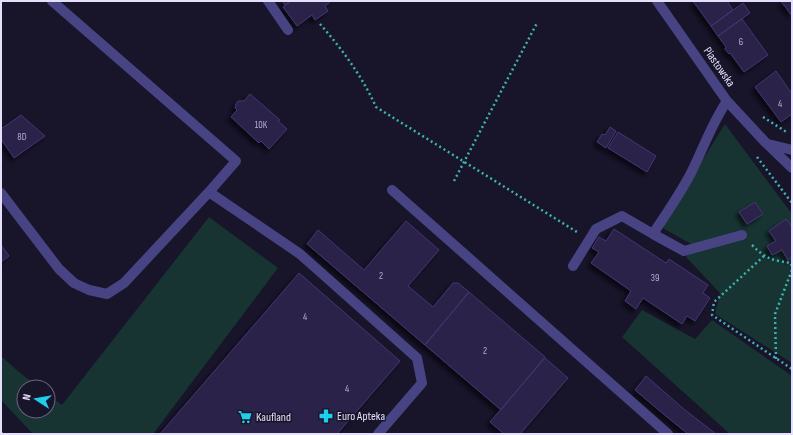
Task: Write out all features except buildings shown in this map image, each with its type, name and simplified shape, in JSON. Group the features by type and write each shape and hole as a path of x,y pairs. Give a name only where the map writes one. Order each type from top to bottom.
{"street":[{"path":"1,193 59,269 74,283 89,290 107,294 124,283 236,161 52,1"},
{"path":"268,1 272,9 288,30"},
{"name":"Piastowska","path":"657,1 727,102 792,168"},
{"path":"653,234 691,174 710,131 727,102"},
{"path":"766,143 792,150"},
{"path":"392,190 668,434"},
{"path":"209,192 300,254 417,358 422,383 378,434"},
{"path":"573,266 596,229 622,216 684,251 742,235"}],"path":[{"path":"454,181 537,23"},
{"path":"320,24 335,41 357,73 369,91 376,107 590,239"},
{"path":"781,188 792,203"},
{"path":"792,267 791,263 774,260 764,256 714,302 712,315 792,370"},
{"path":"776,359 775,314 792,270"}],"green space":[{"path":"725,124 792,214 792,363 715,314 720,293 686,257 691,244 661,227"},
{"path":"209,217 278,268 153,434 33,434 19,419 56,419 56,401 62,405"},
{"path":"642,310 695,339 712,320 792,376 792,434 730,434 622,337"},
{"path":"1,356 28,379 16,379 16,416 1,400"}],"place":[{"name":"Euro Apteka","path":"326,416"},
{"name":"Kaufland","path":"245,417"}]}
